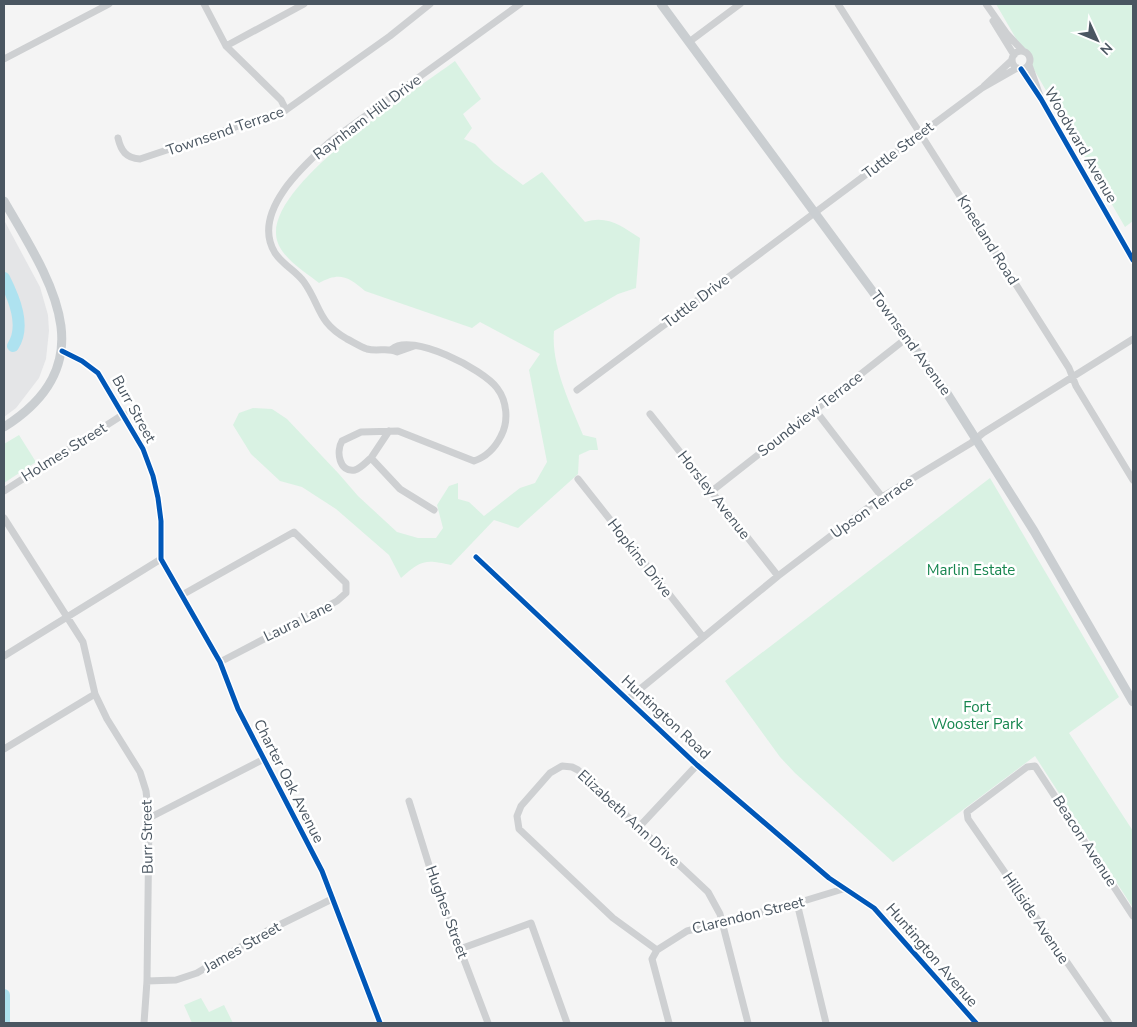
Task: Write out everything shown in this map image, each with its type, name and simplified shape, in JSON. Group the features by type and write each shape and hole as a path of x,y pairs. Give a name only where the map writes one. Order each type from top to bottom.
{"main road":[{"name":"Townsend Avenue","path":"661,4 908,337 977,438 1038,538 1133,702"},
{"path":"4,201 56,298 61,320 62,350 53,375 38,399 4,427"}],"street":[{"path":"4,59 110,4"},
{"path":"204,4 226,46 281,100 286,110"},
{"path":"226,46 304,4"},
{"name":"Townsend Terrace","path":"118,138 125,154 132,159 140,159 286,110 390,36 430,4"},
{"name":"Raynham Hill Drive","path":"389,431 371,458 359,468 350,470 343,465 339,457 339,445 346,437 353,434 389,431 398,431 474,461 493,449 504,430 503,400 496,386 485,377 433,349 414,346 408,343 397,344 392,349 367,349 346,338 327,323 316,308 304,282 275,252 268,232 270,215 294,177 309,160 332,140 520,4"},
{"path":"689,42 740,4"},
{"name":"Kneeland Road","path":"838,4 1073,377 1076,386 1133,480"},
{"path":"986,4 992,15 1023,51"},
{"path":"992,15 993,22 1013,58"},
{"name":"Tuttle Street","path":"815,212 982,88 1013,58 1023,51"},
{"name":"Woodward Avenue","path":"1023,51 1030,58 1029,65 1041,99"},
{"name":"Woodward Avenue","path":"1013,58 1041,99 1133,260"},
{"name":"Tuttle Street","path":"982,88 1029,65"},
{"name":"Tuttle Drive","path":"577,390 815,212"},
{"name":"Soundview Terrace","path":"712,491 908,337"},
{"name":"Upson Terrace","path":"628,699 778,576 882,497 1133,339"},
{"name":"Burr Street","path":"62,350 98,373 143,449 153,476 162,521 161,559"},
{"path":"815,410 882,497"},
{"name":"Holmes Street","path":"4,491 124,414"},
{"name":"Horsley Avenue","path":"650,414 778,576"},
{"path":"371,458 400,490 434,510"},
{"name":"Hopkins Drive","path":"578,479 703,637"},
{"name":"Burr Street","path":"4,518 85,648 95,694 107,719 140,772 146,791 149,818 148,981 144,1023"},
{"name":"Laura Lane","path":"182,595 294,532 346,583 346,593 337,601 220,662"},
{"name":"Huntington Road","path":"476,557 697,765 844,889"},
{"path":"4,656 161,559"},
{"name":"Charter Oak Avenue","path":"161,559 220,662 238,709 322,871 380,1023"},
{"path":"4,749 95,694"},
{"path":"149,818 264,759"},
{"path":"639,827 697,765"},
{"name":"Elizabeth Ann Drive","path":"657,950 613,918 522,833 516,820 520,806 550,773 558,768 568,766 578,770 708,892 722,923 748,1023"},
{"name":"Beacon Avenue","path":"967,812 1027,768 1035,766 1133,916"},
{"name":"Hughes Street","path":"408,801 433,878 488,1023"},
{"name":"Hillside Avenue","path":"967,812 968,819 1109,1023"},
{"name":"Clarendon Street","path":"657,950 687,931 844,889"},
{"name":"Huntington Avenue","path":"844,889 874,908 976,1023"},
{"name":"James Street","path":"148,981 176,980 197,973 267,932 332,899"},
{"path":"797,903 826,1023"},
{"path":"460,949 531,923 567,1023"},
{"path":"657,950 652,959 668,1023"}],"shaded area":[{"path":"4,220 40,287 48,315 49,331 46,359 39,378 16,408 4,417"}],"green space":[{"path":"996,4 1133,4 1133,221 1125,227"},
{"path":"455,61 481,99 463,114 472,128 464,139 475,144 494,163 523,185 542,172 585,222 593,220 608,221 640,238 636,288 618,294 554,331 555,358 567,397 583,435 596,438 598,450 590,450 579,455 578,474 518,528 494,520 451,565 424,562 401,578 389,555 336,509 302,487 280,481 251,454 233,425 239,413 253,408 272,409 287,419 358,496 397,532 418,538 436,538 443,528 437,505 449,486 458,483 458,499 469,502 484,516 520,488 535,483 547,462 529,370 540,354 480,322 472,328 365,291 343,277 332,278 319,283 292,262 277,241 276,233 282,211 298,188 321,163 349,138"},
{"path":"19,435 36,462 4,483 4,444"},
{"path":"990,478 1119,697 1069,733 1133,831 1133,908 1035,756 893,862 795,773 780,757 725,681"},
{"path":"201,998 209,1012 224,1005 233,1023 192,1023 184,1005"}],"waterway":[{"path":"4,278 15,303 19,321 17,338 13,346"},
{"path":"4,995 4,1023"}],"cycle path":[{"path":"1021,69 1041,99 1133,260"},
{"path":"62,351 82,361 98,373 143,449 153,476 158,498 161,521 161,559 220,662 238,709 322,871 380,1023"},
{"path":"476,557 697,765 829,878 874,908 976,1023"}],"park label":[{"name":"Marlin Estate","path":"971,570"},
{"name":"Fort Wooster Park","path":"977,716"}]}
